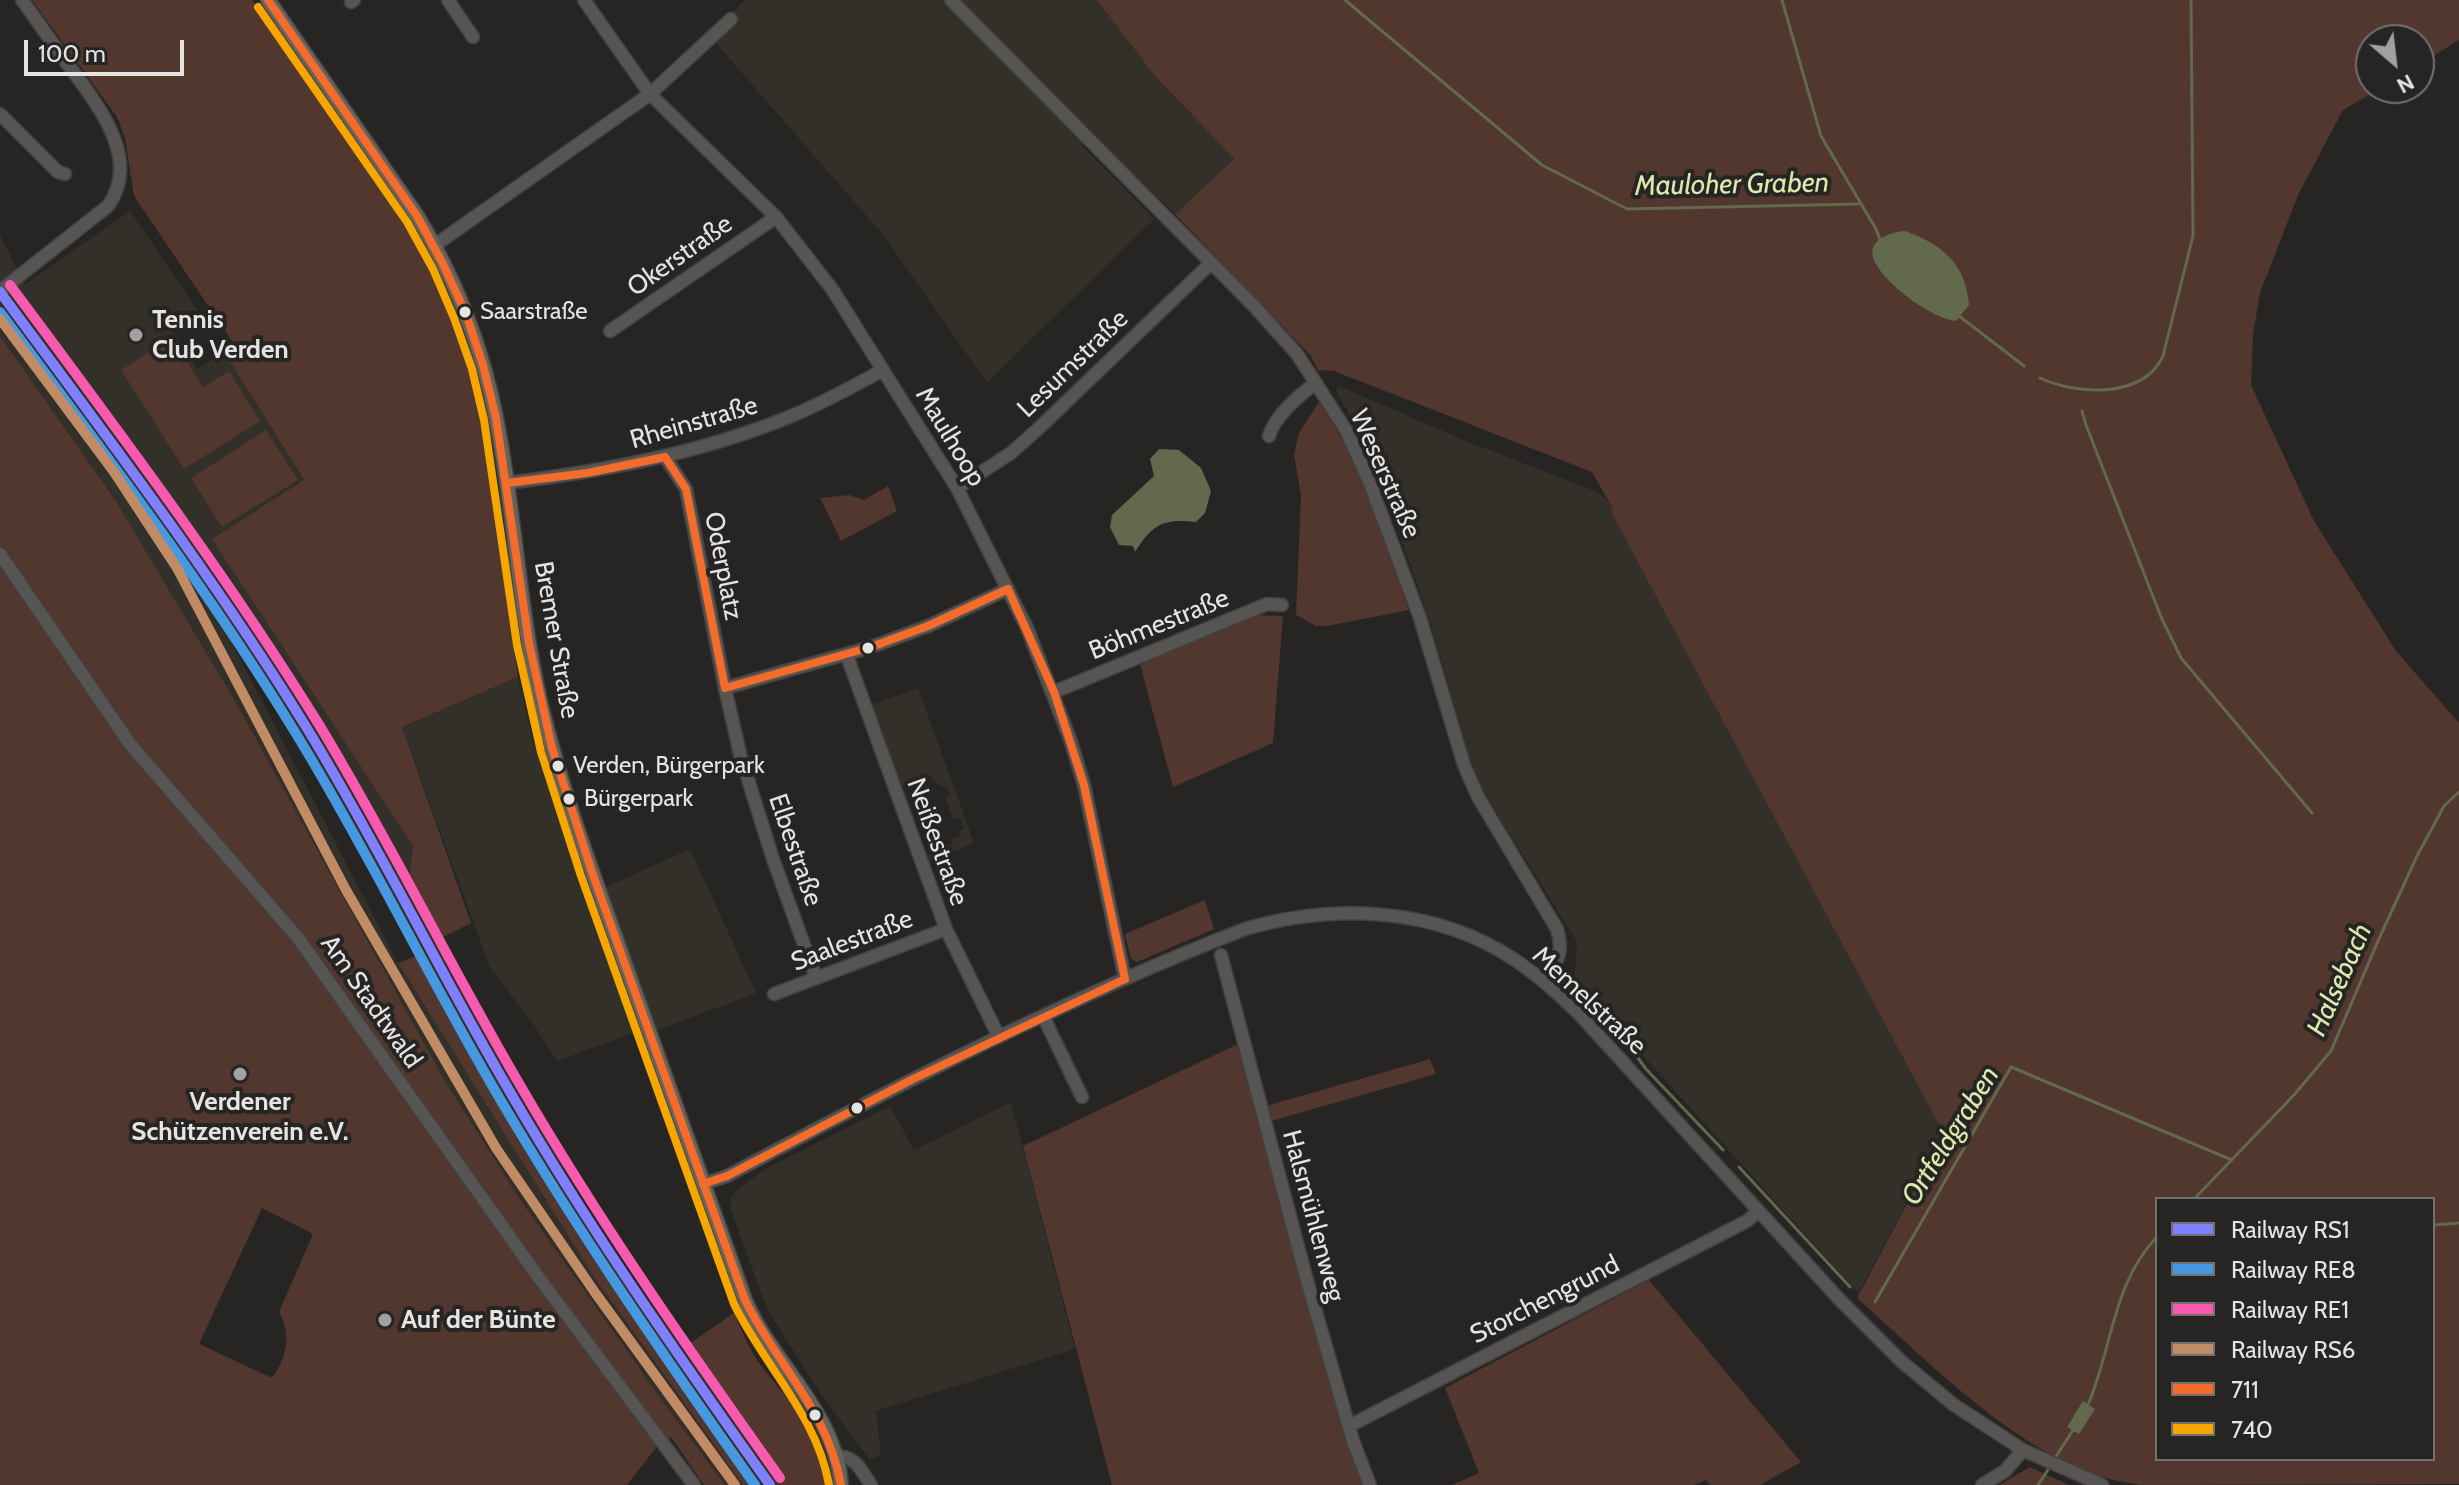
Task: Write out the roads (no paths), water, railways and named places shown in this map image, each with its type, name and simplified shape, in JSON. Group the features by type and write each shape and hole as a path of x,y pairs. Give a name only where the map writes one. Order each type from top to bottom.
{"main road":[{"name":"Bremer Straße","path":"268,0 435,245 465,312 484,367 496,418 530,647 557,766 753,1320 819,1416 836,1456 841,1485"}],"street":[{"path":"0,291 108,206 116,195 119,165 105,116 22,0"},
{"path":"448,0 473,37"},
{"name":"Maulhoop","path":"584,0 650,94 776,217 832,289 957,488 1008,589 1054,692 1084,785 1125,979"},
{"name":"Weserstraße","path":"951,0 1254,306 1297,354 1346,430 1369,481 1420,618 1452,728 1473,786 1557,929 1562,945 1559,960 1544,980"},
{"path":"435,245 650,94 731,19"},
{"path":"0,114 58,172 65,174"},
{"name":"Okerstraße","path":"610,331 776,217"},
{"name":"Lesumstraße","path":"957,488 1011,453 1211,263"},
{"name":"Rheinstraße","path":"507,483 587,473 665,457 787,418 883,370"},
{"path":"1269,436 1272,425 1316,383"},
{"name":"Oderplatz","path":"665,457 686,489 725,688"},
{"name":"Am Stadtwald","path":"0,554 130,744 281,916 539,1278 694,1485"},
{"path":"725,688 847,656 928,626 1008,589"},
{"name":"Böhmestraße","path":"1054,692 1267,604 1282,605"},
{"name":"Neißestraße","path":"847,656 946,929 999,1037"},
{"name":"Elbestraße","path":"725,688 740,754 773,859 816,978"},
{"name":"Memelstraße","path":"703,1184 727,1176 1043,1016 1245,929 1278,920 1341,912 1400,917 1442,927 1479,941 1512,958 1544,980 1580,1015 1839,1299 1902,1362 1954,1405 2023,1450 2102,1485"},
{"name":"Saalestraße","path":"774,994 946,929"},
{"name":"Halsmühlenweg","path":"1221,955 1285,1201 1349,1426 1370,1485"},
{"path":"1043,1016 1082,1097"},
{"name":"Storchengrund","path":"1349,1426 1747,1221 1759,1211"},
{"path":"1982,1485 2005,1471 2023,1450"},
{"path":"836,1456 855,1460 871,1485"}],"waterway":[{"name":"Mauloher Graben","path":"1345,0 1542,165 1627,209 1858,204"},
{"path":"1782,0 1821,136 1881,242"},
{"name":"Mauloher Graben","path":"2040,378 2072,388 2108,390 2141,380 2163,356 2193,236 2191,0"},
{"name":"Mauloher Graben","path":"1959,316 2024,366"},
{"path":"2082,411 2161,617 2181,658 2312,813"},
{"name":"Halsebach","path":"2196,1197 2294,1095 2331,1051 2417,856 2444,806 2459,792"},
{"name":"Ortfeldgraben","path":"1604,1011 1646,1069 1723,1150"},
{"name":"Ortfeldgraben","path":"1875,1302 2011,1067 2232,1160"},
{"name":"Ortfeldgraben","path":"1739,1167 1850,1287"},
{"path":"2435,1225 2459,1223"},
{"name":"Halsebach","path":"2087,1407 2122,1296 2142,1255 2155,1239"},
{"name":"Halsebach","path":"2055,1458 2075,1427"},
{"name":"Halsebach","path":"2038,1485 2051,1465"}],"rail line":[{"name":"RE1","path":"10,285 168,501 282,666 344,768 550,1136 646,1284 780,1478"},
{"name":"RS1","path":"0,292 159,508 272,673 334,775 540,1143 636,1292 770,1485"},
{"name":"RE8","path":"0,312 154,521 264,682 324,782 530,1149 623,1295 755,1485"},
{"name":"RS6","path":"0,319 114,472 177,568 346,890 496,1148 596,1294 735,1485"}],"place":[{"name":"Saarstraße","path":"465,312"},
{"name":"Tennis Club Verden","path":"136,335"},
{"name":"Verden, Bürgerpark","path":"558,766"},
{"name":"Bürgerpark","path":"569,799"},
{"name":"Verdener Schützenverein e.V.","path":"240,1074"},
{"name":"Auf der Bünte","path":"385,1320"}]}
